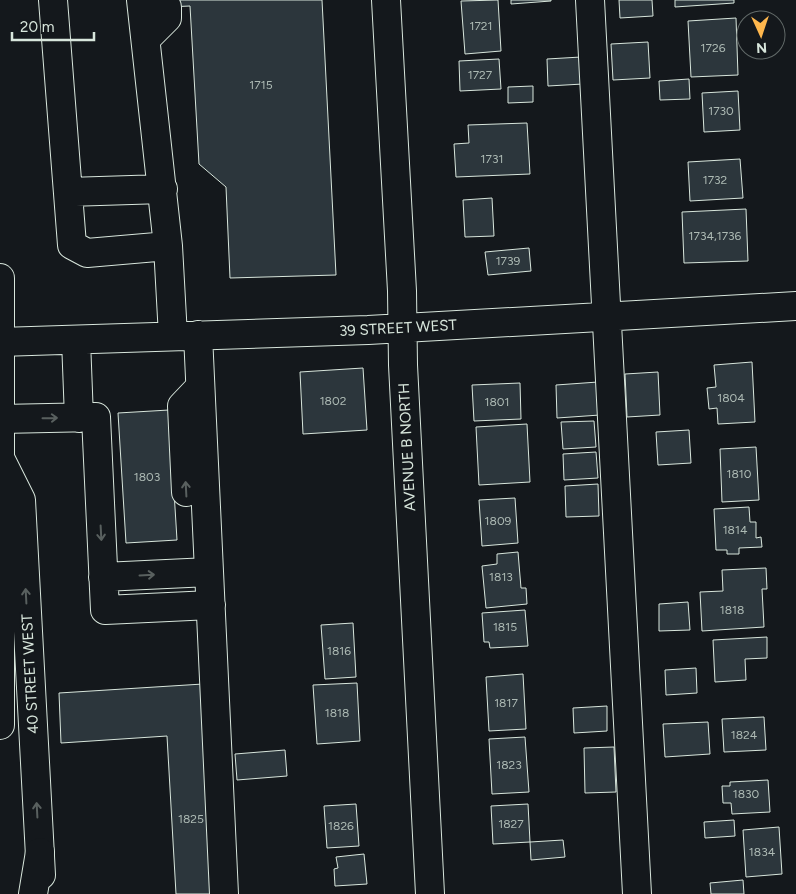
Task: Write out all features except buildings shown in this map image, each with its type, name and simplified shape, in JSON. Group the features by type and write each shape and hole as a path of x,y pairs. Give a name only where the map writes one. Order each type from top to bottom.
{"main road":[{"path":"53,0 72,246 87,253 168,246"},
{"path":"141,0 168,246 185,336 200,386 182,406 199,572 224,894"},
{"name":"AVENUE B NORTH","path":"386,0 402,291 402,328 430,894"},
{"path":"590,0 637,894"},
{"path":"146,39 167,18 167,7"},
{"path":"68,192 163,189"},
{"path":"0,278 0,725"},
{"name":"39 STREET WEST","path":"1,342 402,328 607,315 796,306"},
{"path":"76,340 79,418"},
{"path":"1,419 96,417 105,610 201,606"},
{"name":"40 STREET WEST","path":"1,460 22,500 42,894"},
{"path":"103,577 199,572"},
{"path":"33,894 40,852"}]}
